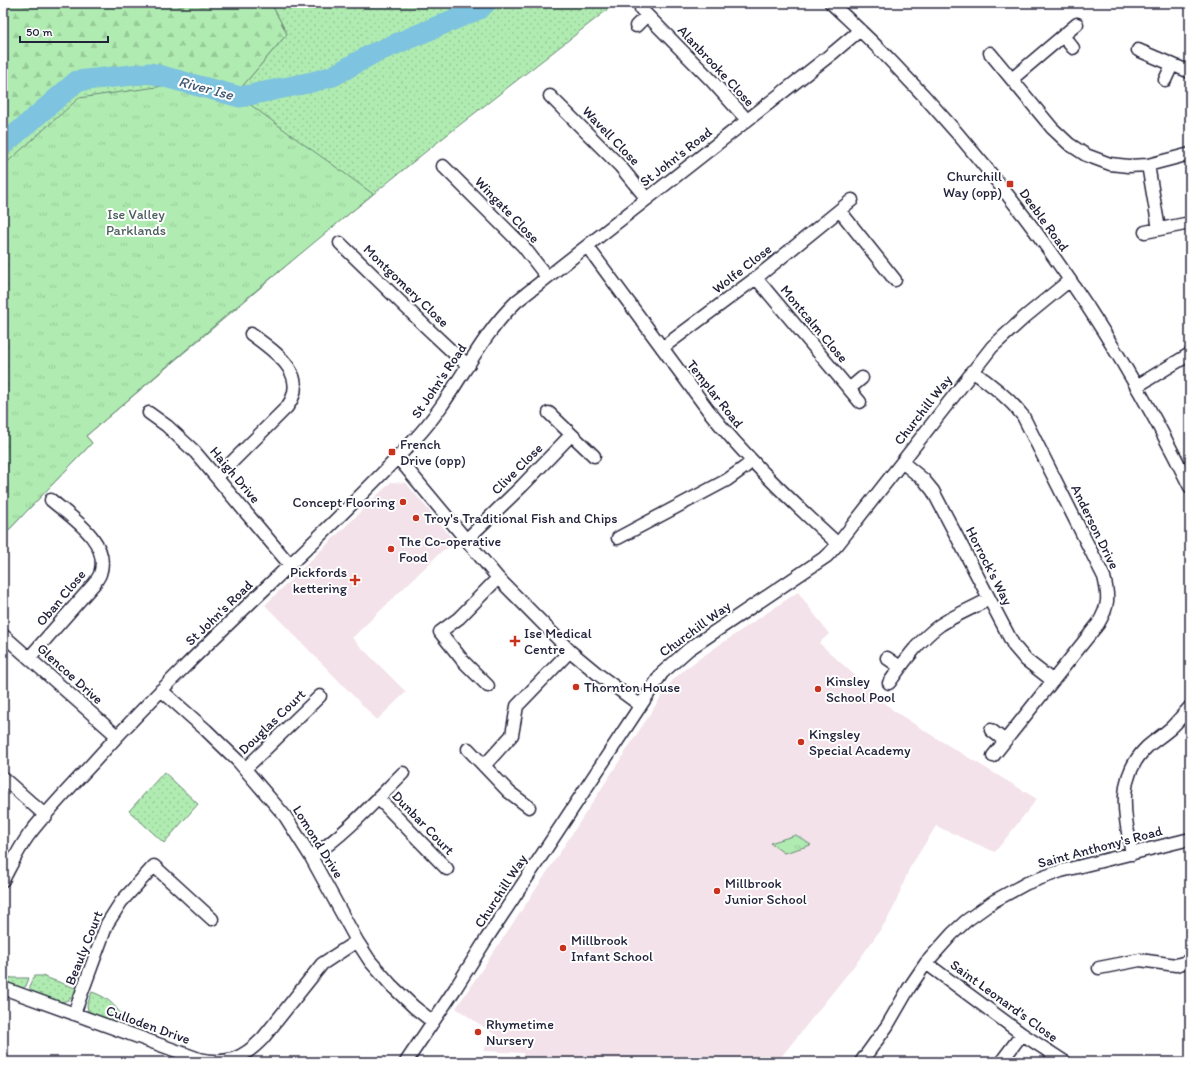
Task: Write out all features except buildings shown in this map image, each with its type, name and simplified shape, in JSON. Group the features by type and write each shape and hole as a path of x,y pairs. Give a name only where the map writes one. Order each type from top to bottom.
{"street":[{"name":"Deeble Road","path":"831,3 899,69 956,132 1020,212 1070,280 1137,386 1190,487"},
{"name":"Alanbrooke Close","path":"636,26 644,12 711,80 747,120"},
{"path":"1012,79 1077,24"},
{"name":"St John's Road","path":"3,880 28,837 117,736 161,690 398,458 435,416 502,315 547,277 860,30"},
{"path":"1063,36 1073,48"},
{"path":"1138,50 1190,72"},
{"path":"990,53 1052,128 1065,141 1086,155 1110,164 1128,166 1148,165 1190,154"},
{"path":"1165,80 1172,65"},
{"name":"Wavell Close","path":"550,96 620,166 647,199"},
{"path":"1148,165 1159,229"},
{"name":"Wingate Close","path":"443,166 523,246 547,277"},
{"name":"Wolfe Close","path":"662,348 756,278 852,200"},
{"path":"840,210 895,280"},
{"path":"1145,232 1186,224"},
{"name":"Montgomery Close","path":"340,243 432,333 459,358 469,365"},
{"name":"Templar Road","path":"588,246 708,410 752,462 838,544"},
{"name":"Montcalm Close","path":"756,278 860,402"},
{"name":"Churchill Way","path":"406,1062 662,673 689,649 813,567 827,556 992,347 1008,331 1070,280"},
{"path":"217,477 287,407 294,396 295,383 290,370 266,345 251,334"},
{"path":"1137,386 1190,354"},
{"name":"Anderson Drive","path":"972,371 1015,405 1023,416 1104,577 1108,593 1104,614 993,756"},
{"path":"849,389 862,378"},
{"name":"Haigh Drive","path":"149,413 167,426 195,452 290,565"},
{"path":"549,414 594,456"},
{"name":"Clive Close","path":"466,540 522,486 571,435"},
{"path":"398,458 498,578 570,651 599,675 640,705"},
{"path":"618,538 727,480 752,462"},
{"name":"Horrock's Way","path":"902,462 924,480 933,491 1014,646 1026,660 1053,681"},
{"name":"Oban Close","path":"29,658 94,584 100,574 102,562 100,549 93,538 52,500"},
{"path":"488,686 464,662 440,632 460,618 498,578"},
{"path":"889,683 921,642 940,625 989,599"},
{"name":"Glencoe Drive","path":"3,634 117,736"},
{"path":"484,766 512,735 517,706 570,651"},
{"path":"887,658 900,667"},
{"name":"Lomond Drive","path":"161,690 206,730 245,769 285,816 311,857 357,941 370,960 391,985 414,1007 433,1022"},
{"name":"Douglas Court","path":"245,769 320,696"},
{"path":"1132,854 1127,832 1124,800 1130,773 1134,764 1146,748 1170,728 1190,708"},
{"path":"991,730 1005,742"},
{"path":"468,749 509,792 529,807"},
{"name":"Dunbar Court","path":"311,857 337,839 403,773"},
{"path":"3,778 46,816"},
{"name":"Dunbar Court","path":"378,798 447,869"},
{"name":"Saint Anthony's Road","path":"861,1062 887,1026 909,988 926,963 966,921 994,901 1011,891 1061,871 1190,839"},
{"name":"Beauly Court","path":"74,1014 107,924 121,902 154,866 212,919"},
{"name":"Culloden Drive","path":"3,988 199,1059 217,1062 235,1059 249,1052 263,1038 322,964 357,941"},
{"path":"1099,968 1140,960 1176,965 1190,961"},
{"name":"Saint Leonard's Close","path":"926,963 1022,1034 1065,1062"},
{"path":"1001,1062 1022,1034"}],"shaded area":[{"path":"391,482 406,483 457,544 442,551 352,638 406,692 377,720 265,605"},
{"path":"798,592 829,634 819,643 894,711 1037,799 995,852 936,826 909,869 894,907 885,923 861,957 777,1062 525,1062 523,1053 483,1051 494,1034 456,1008 536,889 665,691 672,681 684,670"}],"green space":[{"path":"10,3 271,3 287,34 240,89 148,83 78,90 3,157 3,10 7,9"},
{"name":"Ise Valley Parklands","path":"271,3 616,3 434,145 314,242 86,436 92,443 3,536 3,157 78,90 148,83 240,89 287,34"},
{"name":"Ise Valley Parklands","path":"164,86 240,97 373,194 230,312 86,436 92,443 3,536 3,166 79,98"},
{"path":"164,772 198,804 164,843 129,811"},
{"path":"796,835 811,845 784,853 770,843"},
{"path":"35,976 42,976 78,989 74,996 63,1002 50,1000 30,993 32,980"},
{"path":"3,977 29,978 26,986 22,989 3,983"},
{"path":"92,992 106,999 116,1008 123,1017 120,1025 101,1018 88,1011 87,1005"}],"waterway":[{"name":"River Ise","path":"3,145 77,81 150,73 240,97 312,82 333,76 372,54 479,9 486,3"}],"place":[{"name":"Churchill Way (opp)","path":"1010,184"},
{"name":"French Drive (opp)","path":"392,452"},
{"name":"Concept Flooring","path":"403,502"},
{"name":"Troy's Traditional Fish and Chips","path":"416,518"},
{"name":"The Co-operative Food","path":"391,549"},
{"name":"Pickfords kettering","path":"355,580"},
{"name":"Ise Medical Centre","path":"515,641"},
{"name":"Thornton House","path":"576,687"},
{"name":"Kinsley School Pool","path":"818,689"},
{"name":"Kingsley Special Academy","path":"801,742"},
{"name":"Millbrook Junior School","path":"717,891"},
{"name":"Millbrook Infant School","path":"563,948"},
{"name":"Rhymetime Nursery","path":"478,1032"}]}
